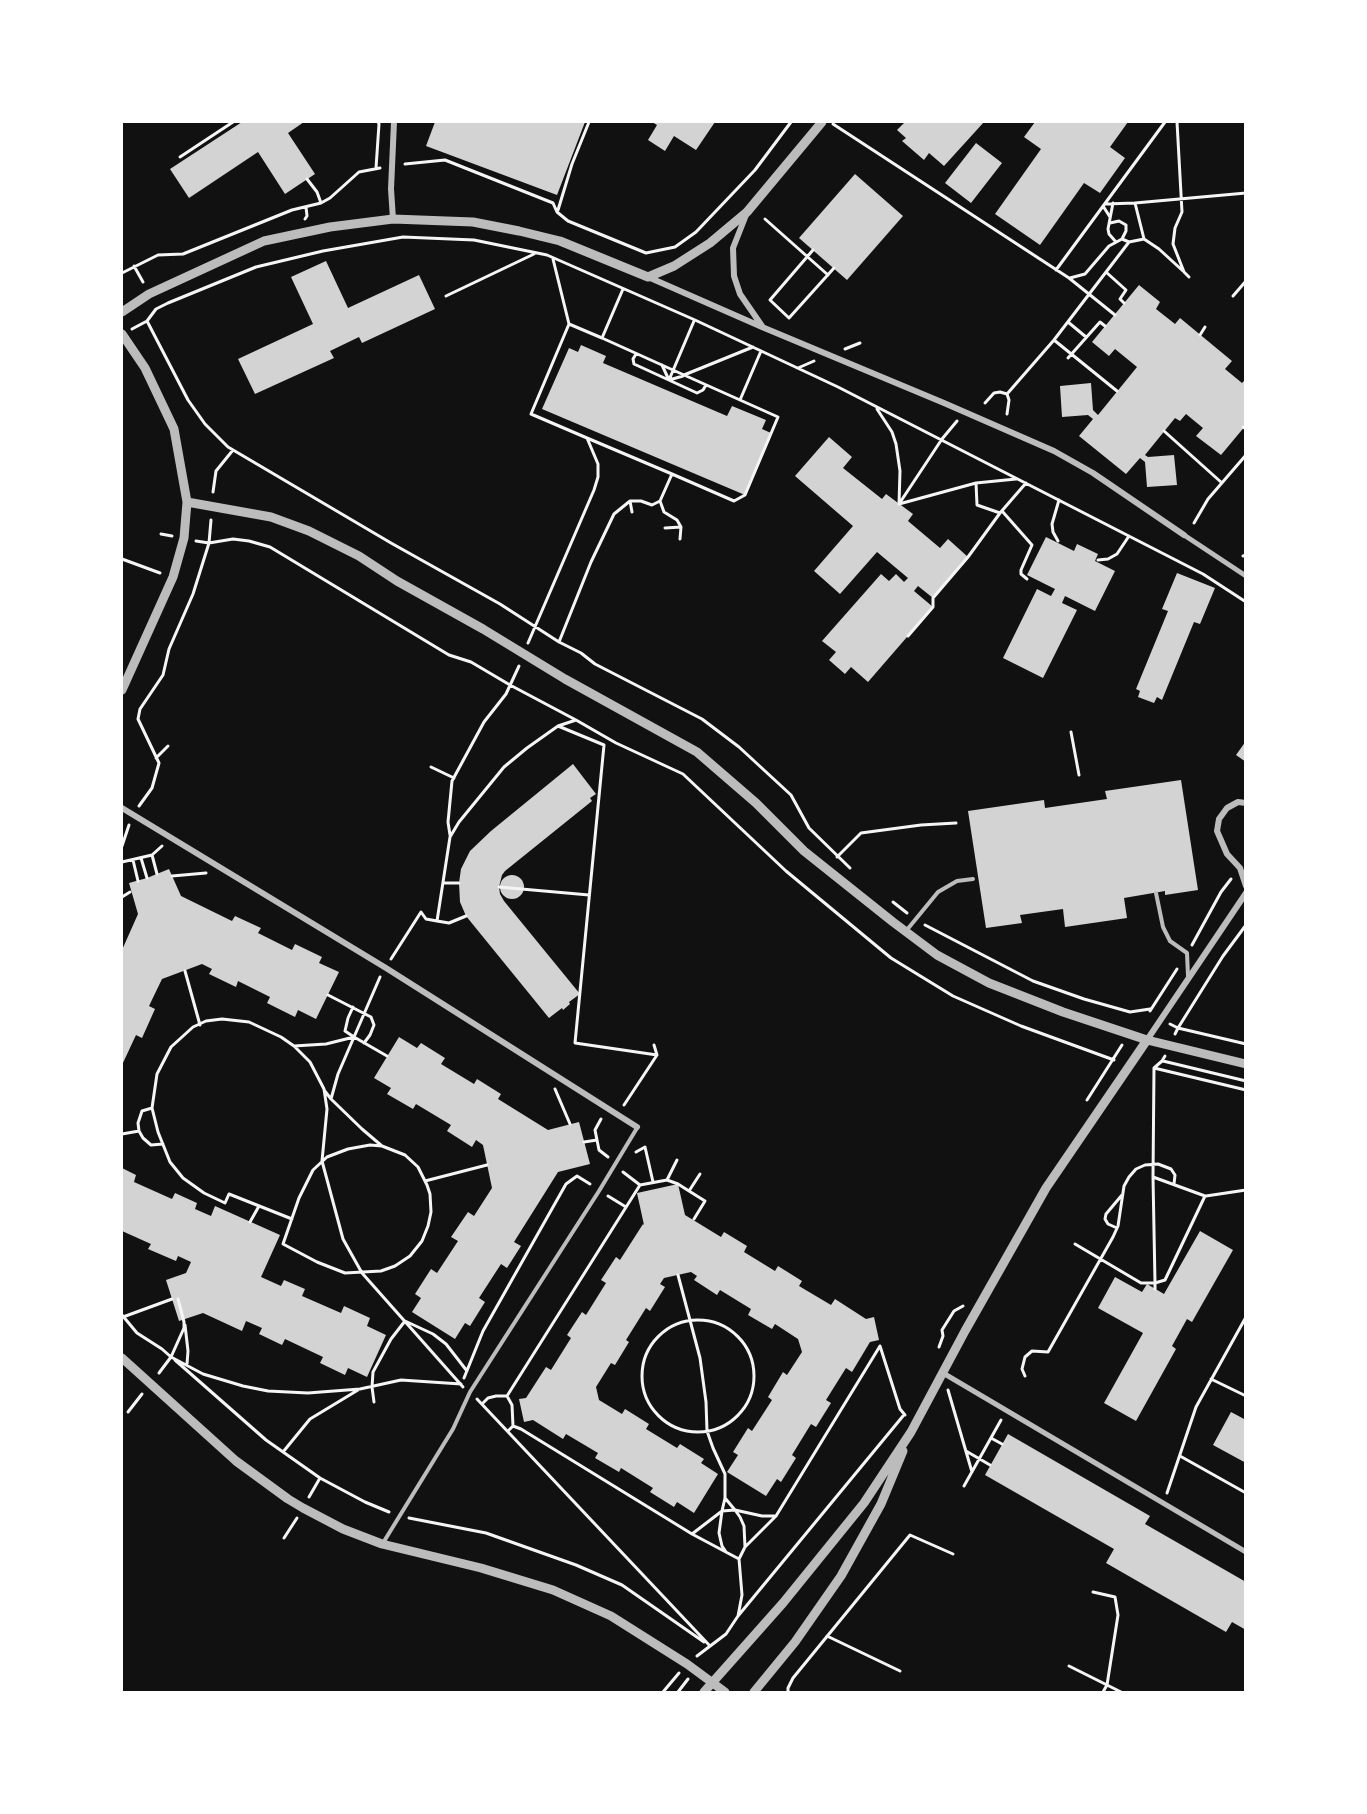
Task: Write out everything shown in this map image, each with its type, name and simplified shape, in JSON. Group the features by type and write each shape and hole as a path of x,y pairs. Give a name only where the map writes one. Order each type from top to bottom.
{"street":[{"path":"393,219 391,189 394,122"},
{"path":"648,277 674,266 710,243 747,212 822,122"},
{"path":"747,212 733,248 734,276 740,294 762,327"},
{"path":"122,312 149,294 264,241 330,227 393,219 473,222 519,231 561,241 1054,451 1093,473 1245,576"},
{"path":"122,690 173,577 184,538 187,502 174,429 126,332"},
{"path":"187,502 271,517 309,531 359,556 397,581 565,679 697,752 756,803 804,851 937,955 988,983 1063,1012 1147,1040 1245,1064"},
{"path":"1245,802 1238,802 1227,808 1219,819 1217,831 1227,854 1240,868 1245,886"},
{"path":"122,808 386,968 637,1127"},
{"path":"704,1692 783,1603 864,1503 911,1432 1046,1188 1245,893"},
{"path":"122,1358 236,1461 288,1499 343,1529 382,1544 481,1568 553,1590 612,1616 687,1664 725,1692"},
{"path":"943,1373 1245,1552"},
{"path":"754,1692 795,1642 842,1576 881,1504 911,1432"}],"lane":[{"path":"905,931 938,892 957,881 973,879"},
{"path":"1156,893 1163,927 1170,941 1187,953 1188,980"},
{"path":"382,1544 453,1429 470,1392 637,1127"}],"path":[{"path":"376,168 378,122"},
{"path":"557,212 572,164 589,122"},
{"path":"122,273 158,255 183,254 292,210 321,203 330,198 359,172 445,160 553,203 557,212 568,221 646,253 675,248 696,232 755,170 791,122"},
{"path":"829,122 1069,278 1115,315"},
{"path":"1056,270 1165,122"},
{"path":"1177,122 1182,212 1175,228 1173,244 1184,272"},
{"path":"180,157 234,123"},
{"path":"307,180 317,192 321,203"},
{"path":"1104,205 1245,193"},
{"path":"1113,203 1108,229 1116,242"},
{"path":"1135,203 1144,239 1159,249 1189,277"},
{"path":"1104,205 1110,221"},
{"path":"765,219 828,275"},
{"path":"1069,278 1085,274 1109,246 1122,239 1126,225 1119,220 1110,221"},
{"path":"126,332 147,321 156,309 196,291 256,267 323,251 403,237 474,240 536,253 553,258 694,320 872,404 1203,574 1245,602"},
{"path":"1122,239 1130,242 1144,239"},
{"path":"1006,394 1054,340 1130,242"},
{"path":"813,250 770,300 789,318 834,268"},
{"path":"446,296 536,253"},
{"path":"553,258 569,324 531,414 734,501 745,495 778,417 569,324"},
{"path":"1106,272 1126,290 1120,299 1124,303"},
{"path":"1233,296 1245,282"},
{"path":"602,338 623,289"},
{"path":"669,380 694,320"},
{"path":"147,321 188,400 205,424 233,450 500,604 559,642 581,653 595,664 702,719 739,747 791,795 809,828 852,870"},
{"path":"1068,322 1086,338"},
{"path":"1068,357 1100,322 1105,326"},
{"path":"1200,335 1205,327"},
{"path":"1054,340 1117,391"},
{"path":"669,380 753,347"},
{"path":"740,400 761,351"},
{"path":"636,354 633,359 634,364 697,393 706,385"},
{"path":"662,365 669,380"},
{"path":"985,403 994,393 1006,394 1009,400 1007,414"},
{"path":"872,404 887,423 896,444 900,471 899,504"},
{"path":"1164,431 1222,483"},
{"path":"437,921 450,837 448,822 452,781 484,722 498,707 510,685 594,490 598,477 598,464 587,438"},
{"path":"899,504 942,440"},
{"path":"133,815 152,788 159,763 138,719 140,709 163,675 169,649 193,594 209,543 216,471 233,450"},
{"path":"1194,523 1208,499 1245,455"},
{"path":"559,642 604,532 615,514 630,501 641,501 652,505 660,501 672,474"},
{"path":"899,504 976,483 1018,479"},
{"path":"976,483 977,504 1001,512 1032,545 1021,570 1027,579"},
{"path":"908,636 933,608 933,598 1026,483"},
{"path":"1058,541 1052,524 1059,500"},
{"path":"630,501 632,512"},
{"path":"660,501 664,512 676,520 681,527 680,539"},
{"path":"666,528 681,527"},
{"path":"162,534 209,543 233,539 270,547 449,655 471,662 616,743 683,774 782,868 891,957 953,996 1021,1026 1114,1060"},
{"path":"1098,560 1108,559 1116,554 1129,536"},
{"path":"450,837 459,822 504,767 526,748 558,726 576,720"},
{"path":"558,726 604,746 616,743"},
{"path":"1071,732 1079,775"},
{"path":"156,758 168,746"},
{"path":"604,746 574,1043 657,1055"},
{"path":"431,767 454,778"},
{"path":"837,857 861,833 956,823"},
{"path":"122,846 129,824 138,830"},
{"path":"122,862 152,855 163,845 155,840"},
{"path":"152,855 157,874"},
{"path":"141,858 147,878"},
{"path":"133,860 138,881"},
{"path":"172,876 207,873 199,867"},
{"path":"443,883 459,883"},
{"path":"499,887 589,895"},
{"path":"122,897 130,892"},
{"path":"893,902 915,919 1033,981 1130,1012 1150,1009"},
{"path":"389,962 421,912 426,919 449,923 466,916"},
{"path":"1155,1289 1154,1068 1162,1061 1178,1028 1222,956 1245,925"},
{"path":"184,971 200,1024"},
{"path":"331,1099 338,1074 381,976"},
{"path":"328,995 371,1017 374,1025 364,1042"},
{"path":"353,1007 345,1031 387,1056"},
{"path":"292,1219 229,1194 225,1203 204,1193 183,1178 170,1162 152,1108 157,1074 171,1047 193,1027 222,1019 249,1022 280,1037 294,1046 310,1062 331,1099 382,1146"},
{"path":"1178,1028 1245,1044"},
{"path":"294,1046 326,1044 354,1037"},
{"path":"654,1045 657,1055"},
{"path":"622,1108 657,1055"},
{"path":"1162,1061 1245,1081"},
{"path":"1154,1068 1245,1090"},
{"path":"552,1082 570,1125"},
{"path":"324,1089 327,1108 322,1161 343,1239 362,1273 461,1385 508,1431 710,1646"},
{"path":"152,1108 142,1111 138,1123 139,1131 151,1145 163,1144"},
{"path":"604,1114 595,1130 599,1150 610,1159"},
{"path":"122,1134 139,1131"},
{"path":"584,1142 597,1140"},
{"path":"278,1241 283,1244 316,1262 345,1272 381,1271 394,1266 410,1256 422,1241 428,1226 431,1212 430,1194 418,1167 405,1155 382,1146 370,1145 348,1149 327,1157 313,1170 283,1244"},
{"path":"633,1156 645,1147 653,1182"},
{"path":"667,1180 677,1160"},
{"path":"627,1164 622,1173 640,1185"},
{"path":"425,1181 487,1165"},
{"path":"1025,1376 1022,1369 1025,1357 1032,1351 1048,1352 1117,1228 1124,1186 1129,1177 1136,1169 1145,1165 1166,1166 1175,1175 1174,1184"},
{"path":"689,1191 700,1174"},
{"path":"461,1385 483,1331 566,1184 577,1176 626,1207"},
{"path":"1153,1177 1205,1196 1245,1190"},
{"path":"507,1396 640,1185 667,1180 678,1184 705,1201 694,1218"},
{"path":"1117,1228 1105,1220 1106,1214 1122,1195"},
{"path":"1075,1244 1141,1283 1165,1280 1205,1196"},
{"path":"250,1222 258,1206"},
{"path":"678,1275 700,1358 708,1431 725,1474 725,1498 719,1533 722,1546 727,1553"},
{"path":"172,1299 122,1316 137,1333 162,1349 266,1440 320,1478 365,1502 399,1516 486,1533 576,1565 622,1585 710,1646"},
{"path":"178,1299 184,1322 188,1351 187,1364"},
{"path":"1164,1503 1196,1407 1245,1317"},
{"path":"689,1320 713,1322 732,1331 747,1347 754,1371 752,1393 742,1412 726,1425 708,1431 684,1431 669,1425 656,1414 647,1401 642,1386 643,1361 654,1339 674,1324 689,1320"},
{"path":"405,1321 433,1334 446,1344 467,1371"},
{"path":"374,1402 373,1371 391,1339 405,1321"},
{"path":"162,1370 180,1339 184,1322"},
{"path":"710,1646 726,1634 738,1616 904,1414 880,1346 776,1516 745,1547 739,1558 742,1595 738,1616"},
{"path":"376,1355 381,1355"},
{"path":"171,1357 202,1374 243,1386 268,1390 308,1393 360,1389 401,1380 461,1385"},
{"path":"1211,1379 1245,1396"},
{"path":"948,1388 972,1472"},
{"path":"283,1452 310,1419 360,1389"},
{"path":"482,1404 488,1398 507,1396"},
{"path":"507,1396 512,1405 513,1426 508,1431"},
{"path":"964,1486 1006,1411"},
{"path":"513,1426 692,1533 739,1558"},
{"path":"991,1438 1002,1444"},
{"path":"966,1451 990,1465"},
{"path":"1180,1456 1245,1493"},
{"path":"725,1498 744,1526 745,1547"},
{"path":"692,1533 722,1511 735,1510 762,1516 776,1516"},
{"path":"788,1692 793,1678 910,1534 953,1554"},
{"path":"1093,1592 1115,1597 1118,1615 1107,1684 1103,1692"},
{"path":"827,1636 900,1671"},
{"path":"663,1692 687,1664"},
{"path":"1069,1666 1121,1692"}],"building":[{"path":"242,122 304,122 288,133 315,174 285,194 258,152 189,198 170,169"},
{"path":"435,122 585,122 557,195 426,146"},
{"path":"652,122 715,122 696,150 674,136 665,151 648,140 657,125"},
{"path":"905,122 984,122 944,166 929,153 924,160 902,141 906,138 897,130"},
{"path":"1035,122 1128,122 1110,147 1125,158 1100,193 1084,183 1040,245 995,214 1041,149 1024,137"},
{"path":"976,143 1002,163 971,203 945,183"},
{"path":"855,174 903,216 847,280 799,238"},
{"path":"326,261 348,308 419,275 435,309 362,343 359,337 330,351 334,358 255,394 238,359 313,324 291,277"},
{"path":"1139,285 1160,302 1156,309 1175,324 1180,318 1232,361 1225,369 1242,383 1246,379 1246,425 1221,455 1196,436 1203,428 1186,414 1180,421 1175,418 1145,455 1148,457 1174,455 1177,485 1147,487 1145,462 1140,458 1126,474 1079,436 1093,419 1088,415 1062,417 1060,386 1091,383 1093,410 1098,415 1137,367 1115,349 1109,356 1092,342"},
{"path":"581,345 606,356 603,363 727,416 732,406 766,420 762,429 771,433 745,495 542,409 569,348 578,352"},
{"path":"829,437 852,457 843,468 882,499 886,494 913,514 908,521 940,548 948,539 968,557 933,598 918,586 914,591 933,607 868,682 851,667 845,674 829,660 836,652 822,641 881,574 889,581 896,574 904,582 908,578 877,552 840,594 814,571 853,526 795,476"},
{"path":"1046,537 1074,551 1077,544 1098,554 1095,561 1115,571 1095,611 1065,596 1062,603 1077,610 1043,678 1003,658 1037,589 1051,596 1055,589 1027,575"},
{"path":"1177,573 1215,588 1200,624 1194,622 1162,700 1157,697 1154,703 1138,697 1140,691 1136,689 1168,611 1162,609"},
{"path":"1246,741 1246,762 1236,755"},
{"path":"573,764 596,794 590,798 592,801 505,871 499,887 504,901 580,994 563,1010 562,1008 549,1018 466,916 460,902 459,883 461,869 470,851"},
{"path":"1181,780 1198,890 1165,895 1165,891 1124,898 1127,918 1065,927 1063,909 1020,915 1022,923 986,928 968,811 1044,800 1045,808 1107,799 1105,791"},
{"path":"169,869 181,896 232,921 235,916 261,928 258,933 292,950 295,944 322,957 319,963 339,972 316,1019 298,1010 295,1017 267,1003 270,997 238,981 236,987 209,974 212,969 202,964 162,979 149,1006 155,1009 142,1038 136,1035 122,1065 122,950 138,914 129,883"},
{"path":"512,875 520,879 524,887 520,895 512,899 504,895 500,887 504,879"},
{"path":"399,1037 417,1048 421,1043 445,1058 441,1064 474,1084 477,1079 501,1094 498,1099 548,1130 579,1122 590,1164 558,1172 514,1242 521,1246 507,1268 501,1264 479,1298 485,1302 470,1326 465,1323 455,1339 412,1312 421,1298 415,1294 431,1269 437,1273 458,1241 451,1237 468,1212 474,1216 492,1188 483,1145 476,1140 472,1147 447,1131 451,1125 416,1104 413,1109 387,1094 391,1088 374,1078"},
{"path":"122,1168 136,1175 134,1182 172,1199 175,1193 197,1203 195,1209 211,1216 215,1206 280,1235 261,1277 281,1286 284,1280 305,1289 302,1296 341,1313 344,1306 370,1318 367,1326 386,1335 367,1377 348,1368 345,1375 320,1363 323,1357 285,1339 282,1345 259,1334 262,1328 246,1321 242,1331 203,1313 179,1321 166,1280 186,1273 191,1262 178,1256 176,1261 148,1249 151,1244 122,1231"},
{"path":"678,1184 685,1215 721,1237 724,1232 747,1246 744,1252 775,1271 778,1266 802,1281 799,1286 831,1305 835,1299 866,1319 874,1317 879,1340 870,1342 852,1372 846,1368 826,1400 831,1403 816,1427 811,1424 792,1455 796,1458 781,1482 777,1479 766,1496 727,1472 738,1455 733,1452 748,1428 752,1431 772,1400 768,1397 783,1372 787,1375 802,1352 798,1339 775,1324 772,1329 748,1315 751,1309 720,1290 717,1295 694,1280 697,1276 691,1272 664,1278 660,1284 665,1287 650,1311 646,1308 626,1340 629,1342 615,1365 611,1363 596,1387 599,1400 622,1414 625,1409 649,1424 646,1429 677,1448 680,1444 704,1459 701,1463 718,1474 694,1513 677,1502 674,1507 650,1492 653,1488 621,1468 619,1472 595,1458 598,1453 566,1434 563,1439 533,1420 524,1422 519,1399 526,1398 546,1367 551,1370 571,1338 567,1335 582,1312 586,1315 606,1283 601,1280 616,1257 620,1260 644,1225 637,1193"},
{"path":"1200,1231 1233,1250 1192,1322 1187,1319 1172,1346 1176,1349 1136,1421 1104,1403 1143,1333 1098,1308 1115,1277 1142,1292 1147,1284 1164,1294"},
{"path":"1231,1412 1246,1420 1246,1463 1213,1445"},
{"path":"1008,1434 1150,1516 1145,1524 1246,1582 1246,1630 1232,1622 1226,1632 1106,1563 1114,1549 985,1475"}]}
